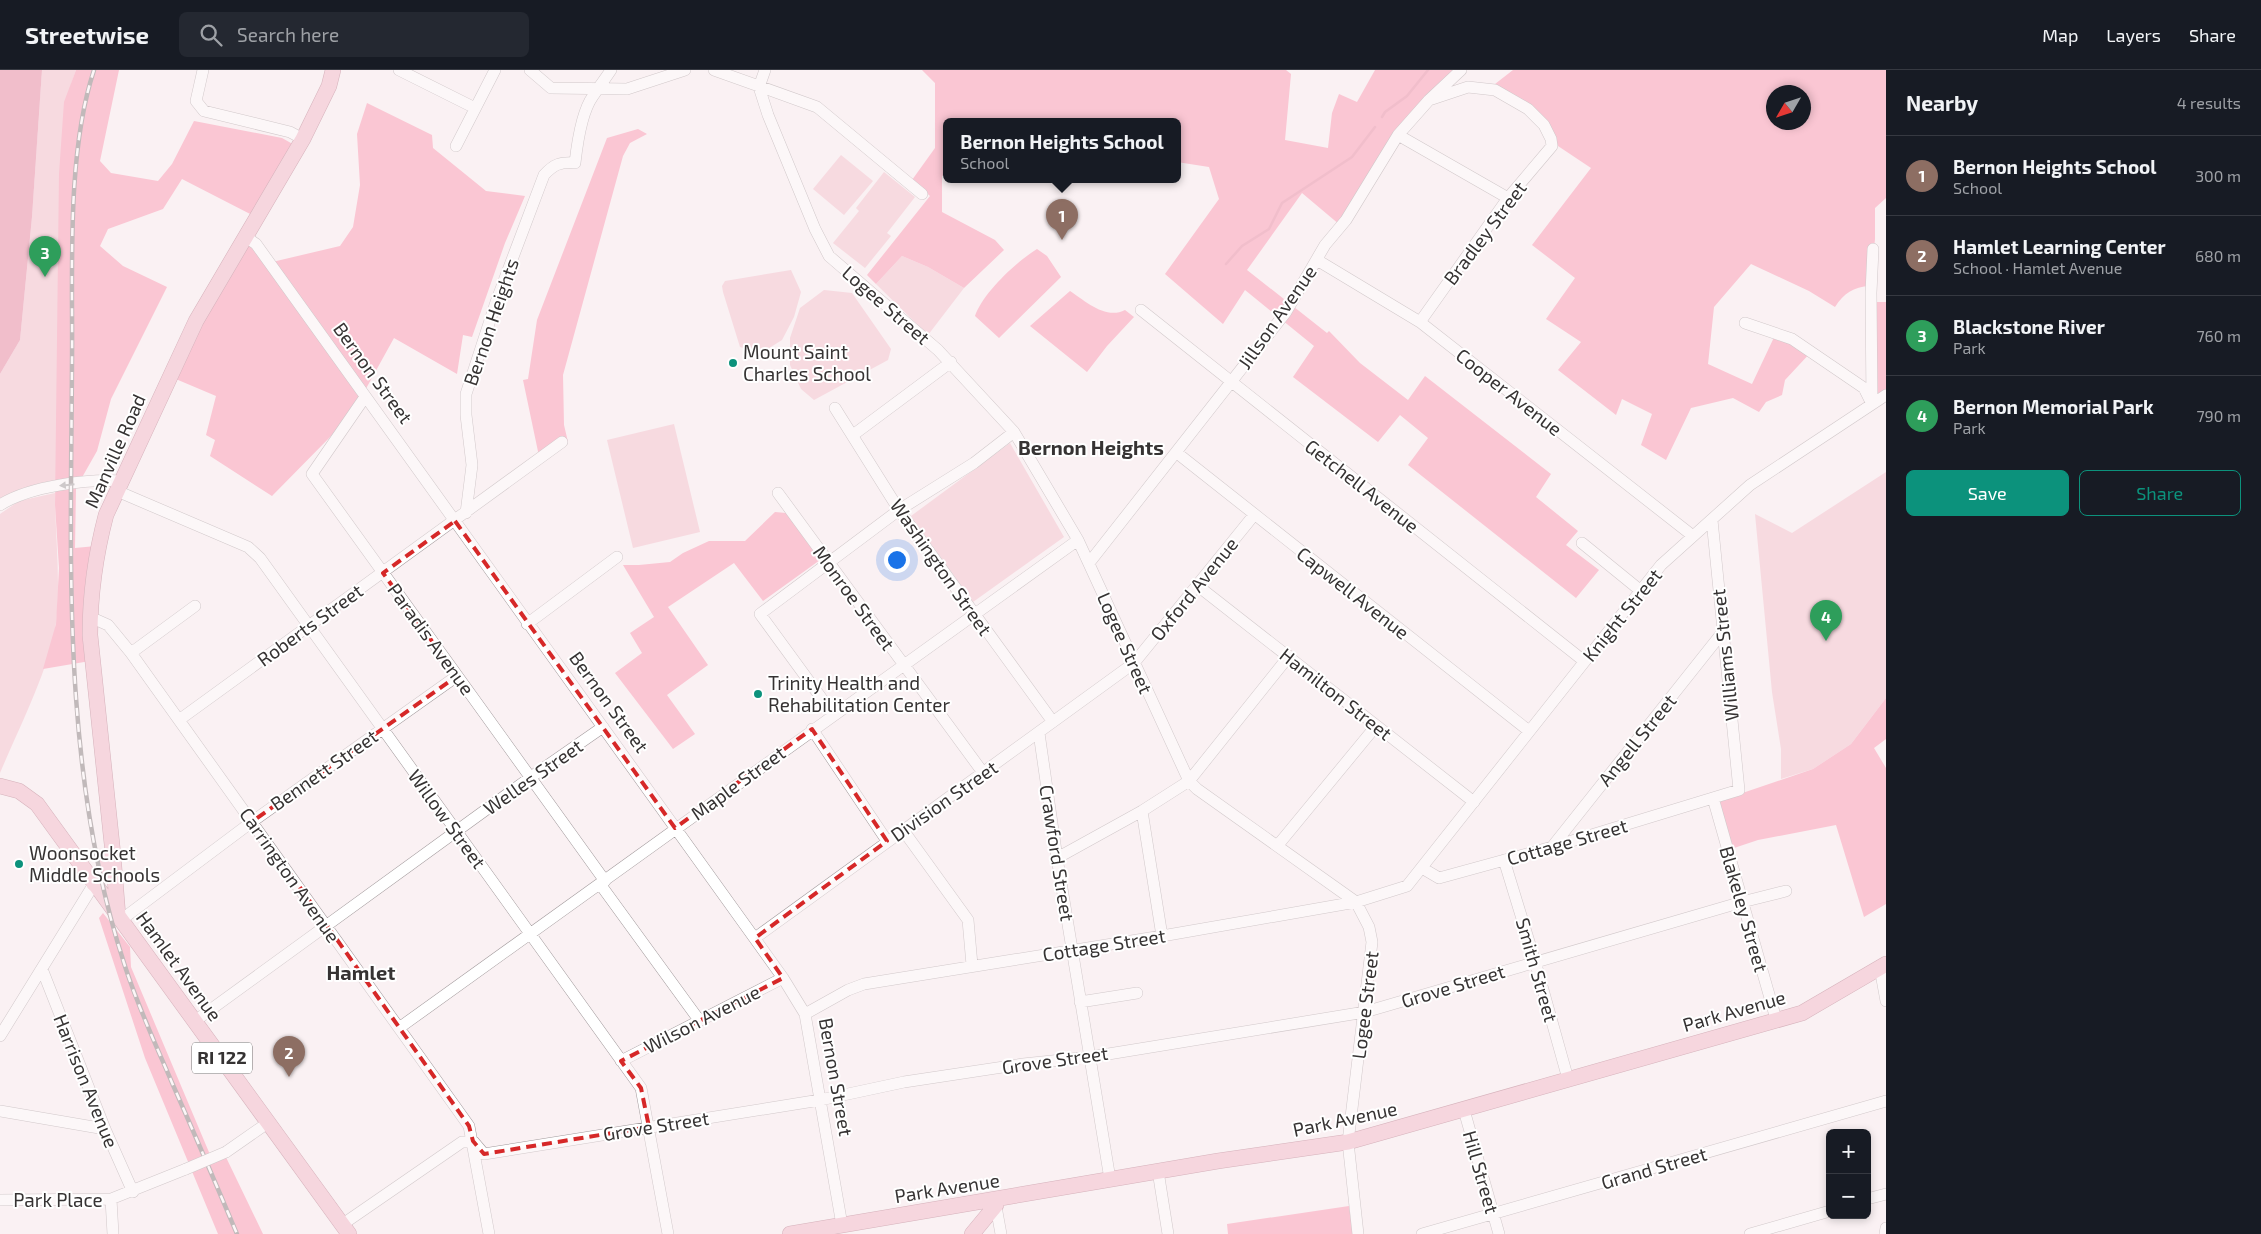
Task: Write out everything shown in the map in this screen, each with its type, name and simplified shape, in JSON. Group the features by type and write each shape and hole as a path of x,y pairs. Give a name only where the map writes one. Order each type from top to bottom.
{"main road":[{"name":"Manville Road","path":"119,918 90,635 90,617 100,538 106,515 196,321 303,138 330,86 334,70"},
{"name":"Hamlet Avenue","path":"0,786 19,791 37,804 346,1229"},
{"path":"94,884 113,854"},
{"name":"Park Avenue","path":"790,1234 843,1230 996,1203 1110,1179 1348,1142 1802,1013 1883,966"},
{"path":"972,1234 996,1203"}],"street":[{"path":"203,70 196,101 204,111 290,132 303,138"},
{"path":"399,70 475,108"},
{"path":"456,146 495,70"},
{"path":"530,70 551,88 596,93 627,89 685,70"},
{"path":"596,93 611,70"},
{"path":"714,70 817,107 922,194"},
{"path":"759,87 764,70"},
{"name":"Jillson Avenue","path":"1089,563 1177,454 1286,312 1325,245 1346,220 1398,135 1429,100 1461,70"},
{"name":"Logee Street","path":"759,87 797,185 829,256 951,362 1014,432 1078,540 1189,781 1197,789 1356,902 1369,927 1372,942 1348,1142 1358,1234"},
{"name":"Bradley Street","path":"1420,322 1508,198 1552,146 1551,139 1544,125 1528,109 1495,90 1468,88 1429,100"},
{"name":"Bernon Heights","path":"466,513 472,465 466,415 466,394 506,275 544,175 551,167 562,162 575,164 578,137 596,93"},
{"path":"1398,135 1508,198"},
{"name":"Bernon Street","path":"246,237 256,244 527,624 755,938 805,1014 843,1230"},
{"path":"1872,404 1870,293 1873,249"},
{"name":"Cooper Avenue","path":"1317,260 1420,322 1693,536"},
{"name":"Getchell Avenue","path":"1142,310 1231,383 1584,661"},
{"path":"1745,323 1792,338 1864,388 1872,404"},
{"path":"853,435 951,362"},
{"name":"Knight Street","path":"1407,886 1661,565 1750,485 1886,394"},
{"name":"Paradis Avenue","path":"365,397 312,474 531,777 602,882 700,1020"},
{"name":"Washington Street","path":"835,408 898,510 1053,722"},
{"path":"833,714 760,614 898,510 974,463 1014,432"},
{"name":"Roberts Street","path":"179,720 562,442"},
{"name":"Capwell Avenue","path":"1177,454 1529,731"},
{"path":"0,505 14,497 46,488 110,480 120,486"},
{"name":"Willow Street","path":"120,486 248,547 260,558 641,1088 668,1234"},
{"name":"Monroe Street","path":"778,493 902,665 984,774"},
{"name":"Oxford Avenue","path":"1134,664 1254,515"},
{"name":"Williams Street","path":"1712,520 1739,790"},
{"name":"Maple Street","path":"399,1028 812,729 1078,540"},
{"path":"1582,543 1641,590"},
{"path":"527,624 617,557"},
{"name":"Hamilton Street","path":"1198,586 1474,802"},
{"path":"131,653 195,606"},
{"name":"Carrington Avenue","path":"90,617 108,626 131,653 253,821 469,1126 489,1234"},
{"name":"Angell Street","path":"1552,847 1722,632"},
{"path":"1057,858 1142,811 1189,781 1289,656"},
{"name":"Division Street","path":"755,938 1134,664"},
{"name":"Bennett Street","path":"119,918 457,676"},
{"path":"1278,845 1376,726"},
{"name":"Welles Street","path":"196,1021 531,777 603,727"},
{"path":"812,729 887,841"},
{"name":"Crawford Street","path":"1039,733 1057,858 1110,1179"},
{"name":"Cottage Street","path":"1422,868 1439,878 1552,847 1739,790"},
{"name":"Blakeley Street","path":"1713,798 1776,1019"},
{"path":"1142,811 1162,936"},
{"path":"903,830 968,920 972,965"},
{"name":"Smith Street","path":"1504,860 1568,1079"},
{"path":"0,1036 94,884"},
{"name":"Cottage Street","path":"805,1014 848,990 864,984 972,965 1162,936 1356,902 1407,886"},
{"name":"Grove Street","path":"473,1141 484,1154 535,1147 820,1100 904,1082 1023,1064 1090,1057 1365,1012 1535,961 1786,891"},
{"path":"1883,966 1886,1001"},
{"name":"Harrison Avenue","path":"42,969 105,1129 133,1192"},
{"name":"Wilson Avenue","path":"621,1061 783,978"},
{"path":"1080,1002 1137,993"},
{"name":"Grand Street","path":"1422,1234 1886,1101"},
{"name":"Hill Street","path":"1464,1110 1499,1234"},
{"path":"0,1111 105,1129"},
{"path":"111,1199 133,1192 226,1152 269,1122"},
{"path":"346,1229 462,1142 473,1141"},
{"path":"1158,1172 1168,1234"},
{"path":"1871,1199 1886,1194"},
{"name":"Park Place","path":"0,1200 111,1199 112,1234"},
{"path":"996,1203 1001,1234"},
{"path":"1750,1234 1826,1212"},
{"path":"1885,1234 1886,1228"}],"highlighted area":[{"path":"455,521 675,828 812,729 887,841 755,938 783,978 621,1061 641,1088 649,1127 484,1154 473,1141 469,1126 253,821 457,676 383,573"}],"shaded area":[{"path":"0,70 42,70 32,217 20,340 0,374"},
{"path":"42,70 76,70 71,84 56,484 0,501 0,374 20,340 32,217"},
{"path":"76,70 119,70 100,161 111,173 158,181 172,164 194,121 282,138 298,147 258,218 182,179 163,209 108,229 100,246 123,266 167,287 111,399 97,451 76,488 75,548 96,546 90,661 43,669 56,624 59,568 55,505 59,174 64,102"},
{"path":"922,70 1286,70 1291,74 1285,140 1328,148 1332,113 1339,94 1357,102 1375,70 1459,70 1413,113 1340,225 1302,193 1247,270 1327,333 1329,331 1360,363 1408,400 1425,376 1551,474 1536,497 1578,531 1566,545 1599,570 1576,598 1408,465 1428,438 1400,415 1378,442 1293,377 1314,346 1245,290 1223,324 1165,274 1219,199 1209,167 1181,163 1181,118 943,118 942,212 995,240 1004,250 964,288 928,267 902,256 876,284 867,275 930,196 912,180 935,148 935,83"},
{"path":"1513,70 1886,70 1886,198 1875,208 1875,239 1870,286 1850,292 1835,307 1809,291 1751,264 1714,307 1708,364 1752,384 1777,331 1812,351 1785,380 1782,395 1766,402 1759,412 1733,398 1691,408 1666,460 1641,445 1652,414 1622,399 1616,415 1558,370 1581,342 1546,319 1575,278 1532,245 1591,168 1552,142 1534,115 1486,91"},
{"path":"367,103 432,135 433,148 486,191 525,196 505,243 472,337 463,335 457,374 394,338 363,394 333,434 272,496 210,456 215,440 206,435 216,396 171,377 246,239 268,263 340,246 353,227 360,185 357,134"},
{"path":"638,129 647,134 630,143 623,156 563,375 564,425 568,442 540,461 523,380 528,379 537,320 607,138"},
{"path":"841,155 873,181 844,215 813,189"},
{"path":"884,172 915,197 887,233 891,236 865,268 833,243 859,211 856,208"},
{"path":"1037,249 1047,256 1061,277 999,338 975,316 985,298 1001,279"},
{"path":"902,256 928,267 964,288 928,335 876,284"},
{"path":"791,270 801,292 794,317 782,340 761,353 740,347 723,292 722,286 725,281"},
{"path":"824,290 852,293 891,349 888,360 814,400 801,389 790,365 790,338 800,308"},
{"path":"1070,291 1103,311 1110,313 1125,310 1134,317 1107,346 1087,372 1030,326"},
{"path":"1873,302 1886,302 1886,391 1874,400"},
{"path":"674,424 700,532 633,548 607,440"},
{"path":"1010,443 1064,537 973,602 911,516"},
{"path":"1886,472 1886,698 1851,744 1813,769 1781,779 1781,749 1772,692 1755,514 1792,533"},
{"path":"55,493 58,590 53,641 24,719 0,773 0,514 19,501"},
{"path":"775,512 786,513 820,560 763,601 734,563 668,607 708,665 667,695 695,734 673,749 615,673 642,653 630,633 654,617 623,565 670,562 683,553 709,541 745,541"},
{"path":"1886,698 1886,739 1874,748 1886,768 1886,904 1864,917 1836,825 1758,840 1728,850 1716,802 1813,769 1851,744"},
{"path":"103,913 130,947 131,967 211,1157 223,1151 263,1234 218,1234 145,1058 99,918"},
{"path":"1349,1206 1353,1234 1228,1234 1227,1224"}],"waterway":[{"path":"1382,117 1385,112 1407,96 1428,70"},
{"path":"1226,264 1242,246 1269,229 1282,203 1352,157 1375,127"}],"railway":[{"path":"94,70 85,103 79,139 75,176 72,253 71,589 80,741 89,816 104,890 124,963 147,1025 237,1234"}],"place":[{"name":"Bernon Heights School","path":"1062,240"},
{"name":"Blackstone River","path":"45,277"},
{"name":"Mount Saint Charles School","path":"733,363"},
{"name":"Bernon Memorial Park","path":"1826,641"},
{"name":"Trinity Health and Rehabilitation Center","path":"758,694"},
{"name":"Woonsocket Middle Schools","path":"19,864"},
{"name":"Hamlet Learning Center","path":"289,1077"}],"district":[{"name":"Bernon Heights","path":"1091,448"},
{"name":"Hamlet","path":"361,973"}]}
